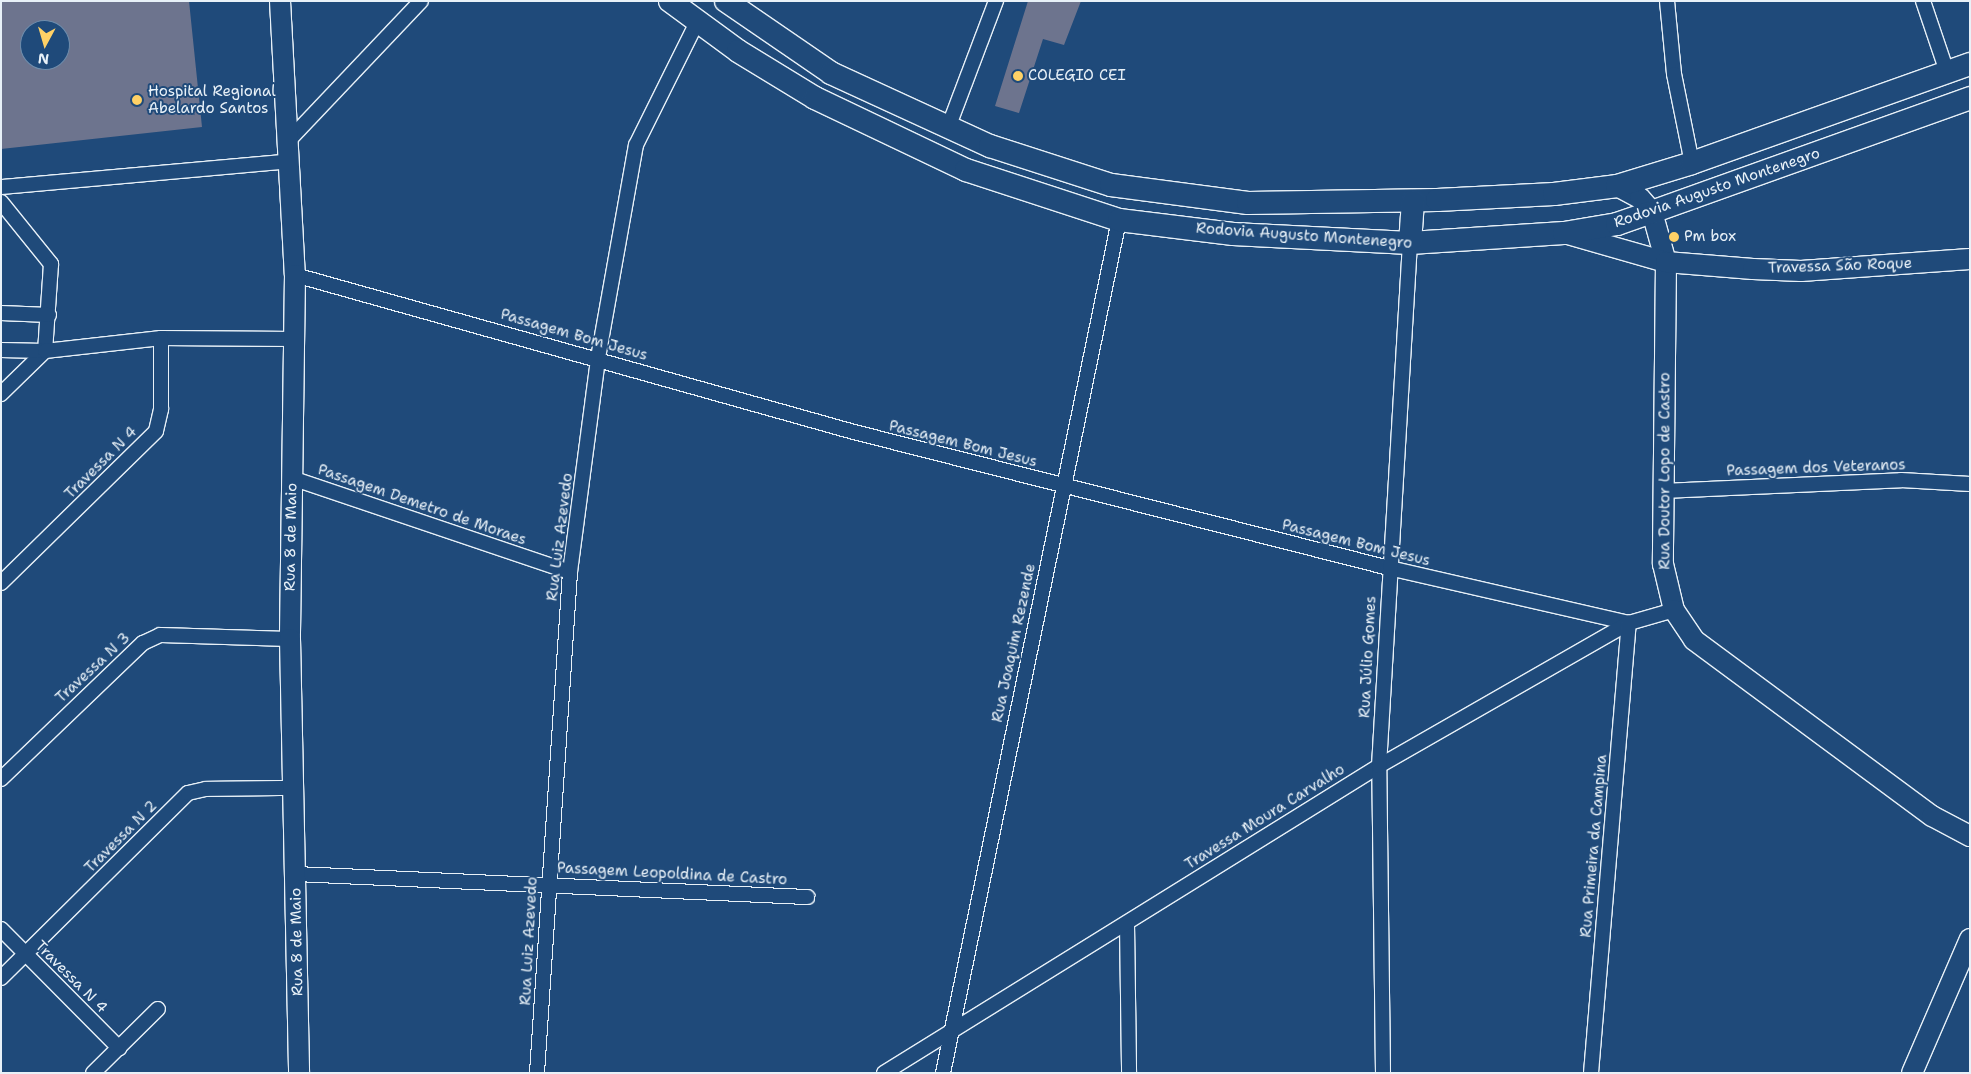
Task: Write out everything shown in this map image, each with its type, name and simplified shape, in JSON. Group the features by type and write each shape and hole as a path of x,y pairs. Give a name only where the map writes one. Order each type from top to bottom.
{"main road":[{"name":"Rua 8 de Maio","path":"280,1 290,139 295,275 290,640 299,1073"},
{"name":"Rodovia Augusto Montenegro","path":"670,1 697,22 815,98 966,170 1119,220 1201,230 1410,243 1564,233 1617,224 1970,98"},
{"name":"Rodovia Augusto Montenegro","path":"726,1 831,73 948,128 1045,167 1111,185 1248,203 1413,201 1554,194 1617,186 1692,164 1948,74 1970,64"},
{"path":"815,98 831,73"},
{"path":"1617,186 1640,198 1652,212"},
{"path":"1201,230 1204,198"},
{"path":"1410,243 1413,201"},
{"name":"Rua Doutor Lopo de Castro","path":"1652,212 1666,262 1662,491 1663,564 1674,610 1694,640 1932,816 1970,836"},
{"name":"Travessa São Roque","path":"1564,233 1666,262 1801,271 1970,259"},
{"path":"1912,1073 1970,939"}],"street":[{"path":"290,139 421,1"},
{"path":"948,128 996,1"},
{"path":"1667,1 1674,74 1692,164"},
{"path":"1923,1 1948,74"},
{"name":"Rua Luiz Azevedo","path":"538,1073 548,885 570,572 598,358 636,145 697,22"},
{"path":"1,187 290,161"},
{"path":"1,202 50,264 49,315 45,352 1,394"},
{"name":"Rua Joaquim Rezende","path":"943,1073 948,1034 1119,220"},
{"name":"Rua Júlio Gomes","path":"1383,1073 1379,766 1389,568 1410,243"},
{"name":"Passagem Bom Jesus","path":"295,275 598,358 854,432 1389,568 1629,623"},
{"path":"1,313 49,315"},
{"path":"1,350 45,352 161,338 295,339"},
{"name":"Travessa N 4","path":"1,583 156,431 161,410 161,338"},
{"name":"Passagem Demetro de Moraes","path":"292,478 570,572"},
{"name":"Passagem dos Veteranos","path":"1662,491 1901,480 1970,484"},
{"name":"Travessa Moura Carvalho","path":"884,1073 1128,924 1379,766 1629,623 1674,610"},
{"name":"Rua Primeira da Campina","path":"1591,1073 1629,623"},
{"name":"Travessa N 3","path":"1,778 143,643 160,635 290,640"},
{"name":"Travessa N 2","path":"1,978 188,793 206,789 293,788"},
{"name":"Passagem Leopoldina de Castro","path":"296,874 807,896"},
{"path":"1128,924 1129,1073"},
{"name":"Travessa N 4","path":"1,929 119,1048"},
{"path":"93,1073 158,1009"}],"building":[{"name":"Hospital Regional Abelardo Santos","path":"1,1 189,1 202,127 1,149"},
{"name":"COLEGIO CEI","path":"1028,1 1081,1 1064,45 1043,39 1019,113 995,106"}],"place":[{"name":"COLEGIO CEI","path":"1018,76"},
{"name":"Hospital Regional Abelardo Santos","path":"137,100"},
{"name":"Pm box","path":"1674,237"}]}
